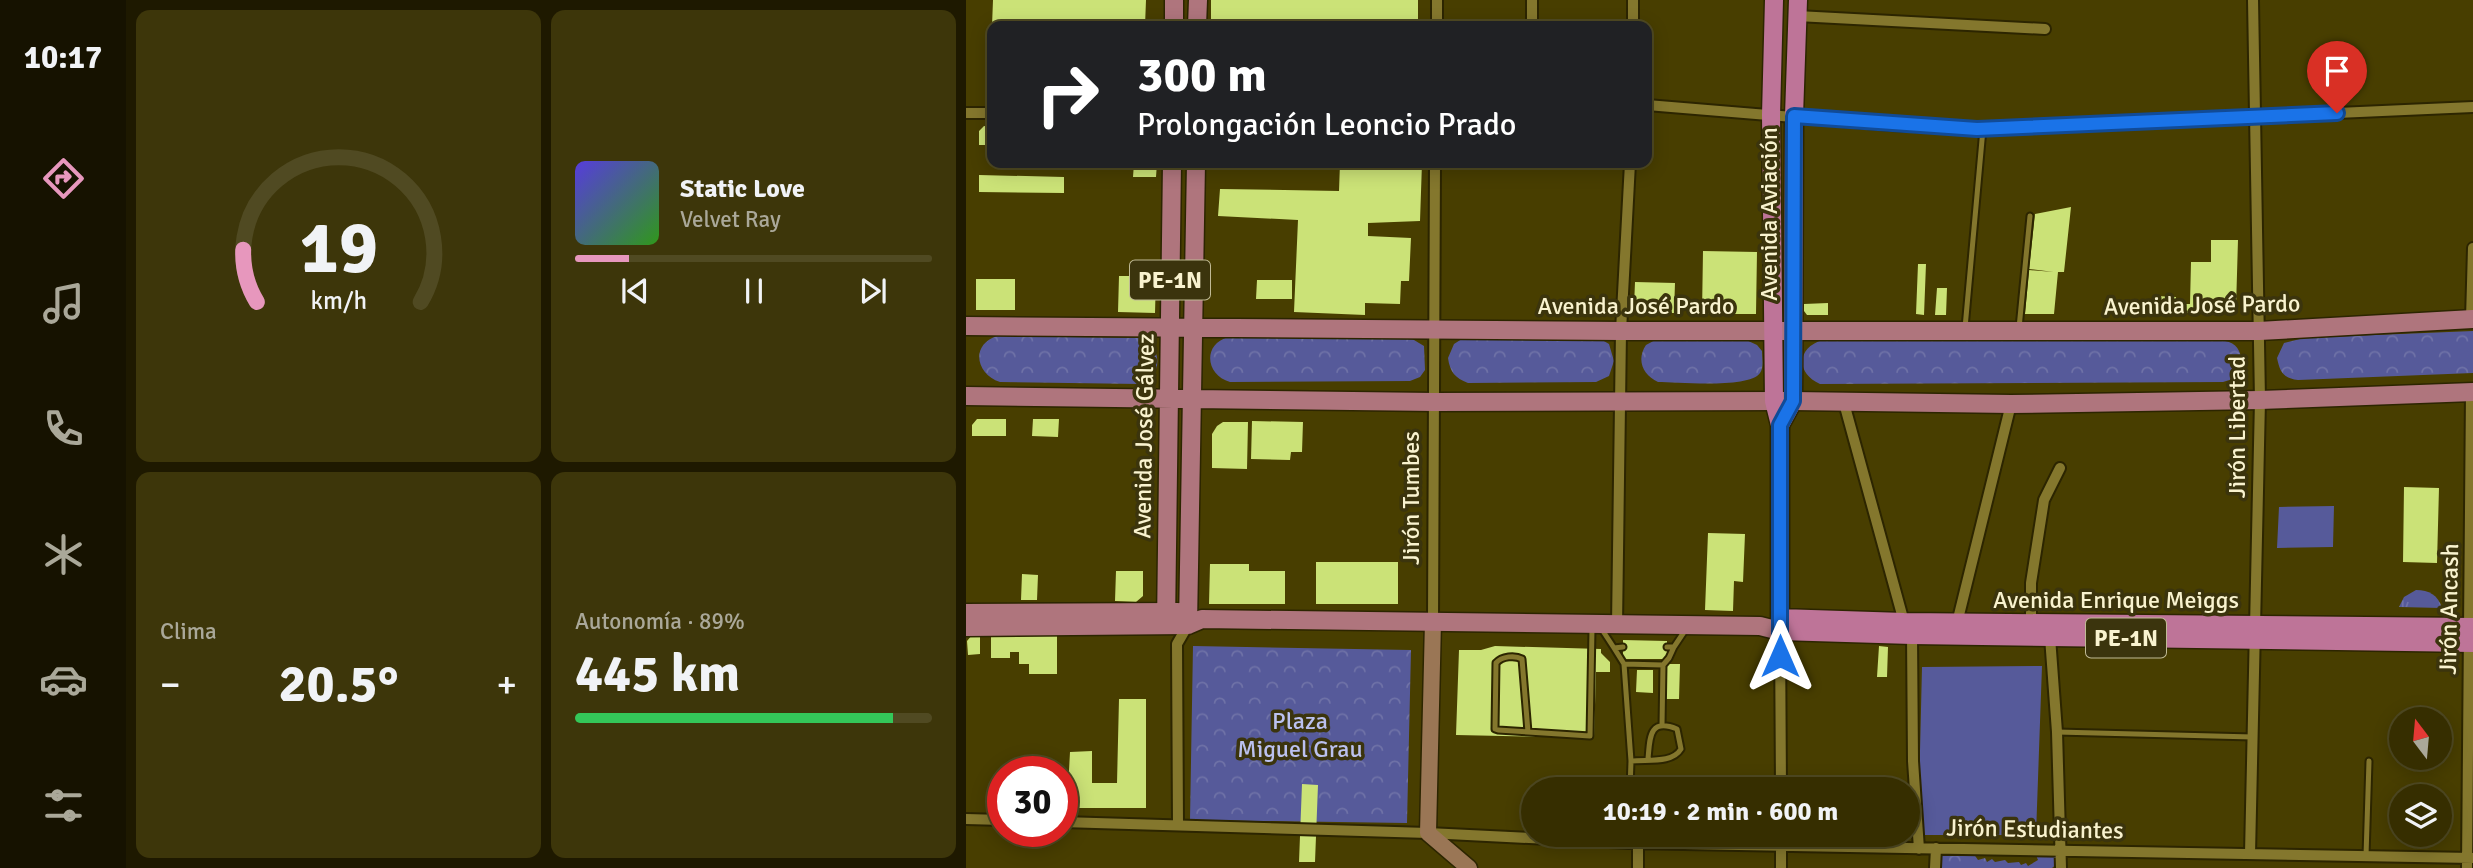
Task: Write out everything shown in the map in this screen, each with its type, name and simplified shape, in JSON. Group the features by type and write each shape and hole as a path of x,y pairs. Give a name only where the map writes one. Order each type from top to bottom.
{"highway":[{"name":"Avenida Aviación","path":"1774,0 1771,115 1774,401 1780,425 1780,625"},
{"name":"Avenida Aviación","path":"1780,425 1793,401 1797,8"},
{"name":"Avenida Enrique Meiggs","path":"1908,629 1957,623 2031,623 2255,633"},
{"name":"Avenida Enrique Meiggs","path":"1780,625 2050,637 2255,633 2471,635"}],"main road":[{"path":"1174,0 1174,21"},
{"path":"1197,21 1198,0"},
{"name":"Avenida José Gálvez","path":"1166,618 1172,168"},
{"name":"Avenida José Gálvez","path":"1192,619 1196,168"},
{"name":"Avenida José Pardo","path":"966,326 1621,331 2259,331 2472,319"},
{"path":"966,396 1434,402 1793,401 2011,404 2260,400 2472,392"},
{"path":"966,613 1166,618"},
{"name":"PE-1N","path":"966,627 1142,625 1166,618 1433,621"},
{"name":"Avenida Enrique Meiggs","path":"1433,621 1603,626 1780,625"},
{"name":"Jirón Tumbes","path":"1428,833 1433,621"},
{"path":"1428,833 1469,868"}],"street":[{"path":"1437,0 1437,21"},
{"path":"1532,0 1532,21"},
{"path":"1633,0 1633,21"},
{"name":"Jirón Libertad","path":"2253,0 2260,400 2253,737 2255,854 2260,868"},
{"path":"1797,8 2045,29"},
{"path":"1652,105 1891,125 1983,129 2473,107"},
{"path":"966,113 987,113"},
{"name":"Jirón Tumbes","path":"1433,621 1435,168"},
{"path":"1603,626 1620,401 1630,168"},
{"path":"2472,319 2473,248"},
{"name":"Jirón Ancash","path":"2469,861 2472,392"},
{"path":"1843,402 1908,629 1919,849"},
{"path":"1957,623 2011,404"},
{"path":"2031,623 2031,583 2044,500 2060,468"},
{"path":"1166,618 1177,644 1178,825"},
{"path":"1177,644 1192,619"},
{"name":"Avenida Aviación","path":"1780,625 1781,777"},
{"path":"2050,637 2057,732 2061,868"},
{"path":"966,819 987,820"},
{"name":"Jirón Estudiantes","path":"1078,822 1521,836"},
{"path":"1634,847 1638,868"},
{"path":"1781,847 1781,868"},
{"name":"Jirón Estudiantes","path":"1888,847 2365,856 2469,861"},
{"path":"1935,868 1936,848"}],"lane":[{"path":"1965,331 1983,129"},
{"path":"2019,331 2030,216"},
{"path":"1603,626 1624,664 1630,777"},
{"path":"1528,732 1522,659 1509,657 1498,660 1495,667 1494,727 1498,730 1528,732 1590,736 1603,626"},
{"path":"1662,725 1663,665 1669,658 1670,647 1688,626"},
{"path":"1614,648 1623,647"},
{"path":"1624,664 1663,665"},
{"path":"1631,761 1669,759 1675,756 1681,749 1679,731 1674,727 1662,725 1655,728 1650,734 1648,759"},
{"path":"2057,732 2253,737"},
{"path":"2365,856 2369,761"}],"green space":[{"path":"2473,331 2473,373 2298,380 2283,374 2277,358 2284,343 2304,338"},
{"path":"997,336 1141,338 1148,342 1156,354 1156,369 1148,381 1140,384 1000,382 986,373 979,359 983,346"},
{"path":"1228,337 1409,337 1424,346 1425,370 1420,377 1410,381 1230,382 1216,373 1210,360 1214,346"},
{"path":"1465,337 1597,337 1609,344 1614,361 1609,376 1596,382 1468,383 1454,374 1448,358 1454,344"},
{"path":"1659,338 1744,339 1757,345 1762,351 1761,371 1753,378 1728,383 1658,382 1648,375 1641,361 1646,345"},
{"path":"1823,340 2225,341 2239,350 2241,367 2236,378 2223,382 1820,384 1806,373 1802,360 1808,348"},
{"path":"2334,506 2333,547 2277,548 2279,507"},
{"path":"2416,590 2432,594 2442,608 2399,607 2404,597"},
{"name":"Plaza Miguel Grau","path":"1193,646 1411,650 1407,823 1190,820"},
{"path":"2042,666 2036,835 1920,835 1922,667"},
{"path":"1971,850 1978,860 1985,858 1987,862 1992,859 1995,862 2005,860 2008,863 2019,862 2021,865 2026,863 2028,866 2038,860 2035,853 2056,855 2058,863 2052,868 1939,868 1942,851"}],"building":[{"path":"993,0 1146,0 1145,21 992,21"},
{"path":"1211,0 1418,0 1418,21 1211,21"},
{"path":"987,126 987,145 979,145 979,131"},
{"path":"1134,168 1157,168 1156,177 1133,177"},
{"path":"1340,168 1422,168 1420,221 1368,223 1368,236 1411,238 1409,281 1401,281 1400,304 1365,303 1365,315 1294,312 1298,220 1218,216 1220,189 1339,191"},
{"path":"979,175 1064,177 1064,193 979,192"},
{"path":"2071,207 2064,272 2058,272 2054,314 2025,314 2029,270 2054,272 2029,269 2035,214"},
{"path":"2211,240 2238,240 2236,308 2229,314 2186,313 2186,304 2190,304 2191,262 2211,262"},
{"path":"1703,251 1757,252 1756,314 1702,314"},
{"path":"1918,264 1926,264 1924,315 1916,314"},
{"path":"1119,276 1156,276 1155,313 1118,312"},
{"path":"976,279 1015,279 1015,310 976,310"},
{"path":"1257,280 1292,280 1292,299 1256,299"},
{"path":"1635,282 1675,283 1674,313 1639,313 1634,307"},
{"path":"1937,288 1947,288 1946,315 1935,315"},
{"path":"2157,296 2176,297 2175,314 2157,313"},
{"path":"1828,303 1828,315 1807,315 1804,311 1804,304"},
{"path":"977,419 1006,419 1006,436 972,436 972,425"},
{"path":"1033,419 1059,419 1058,437 1032,436"},
{"path":"1252,421 1303,422 1302,452 1291,452 1290,460 1251,459"},
{"path":"1223,422 1248,422 1247,469 1212,468 1212,434"},
{"path":"2404,487 2439,488 2437,563 2403,562"},
{"path":"1708,533 1745,534 1743,582 1734,581 1733,611 1705,610"},
{"path":"1316,562 1398,562 1398,604 1316,604"},
{"path":"1210,564 1249,564 1249,571 1285,571 1285,604 1209,604"},
{"path":"1116,571 1143,571 1143,596 1136,602 1115,601"},
{"path":"1022,574 1038,575 1037,600 1021,600"},
{"path":"972,635 980,635 980,654 968,655 967,641"},
{"path":"991,635 1057,636 1057,674 1029,674 1029,664 1019,664 1019,652 1010,652 1010,658 991,658"},
{"path":"1623,640 1667,641 1667,659 1623,659"},
{"path":"1495,646 1601,649 1601,653 1610,662 1610,672 1596,672 1594,738 1456,735 1459,650 1481,650"},
{"path":"1879,646 1888,647 1887,677 1877,677"},
{"path":"1667,664 1680,664 1679,699 1666,699"},
{"path":"1637,670 1653,670 1653,693 1636,692"},
{"path":"1119,699 1146,699 1146,808 1078,808 1078,756 1070,756 1070,752 1092,751 1092,783 1117,783"},
{"path":"1302,784 1318,785 1315,862 1299,862"}],"route":[{"path":"1780,656 1780,425 1793,401 1794,116 1891,125 1977,129 2337,113"}]}
